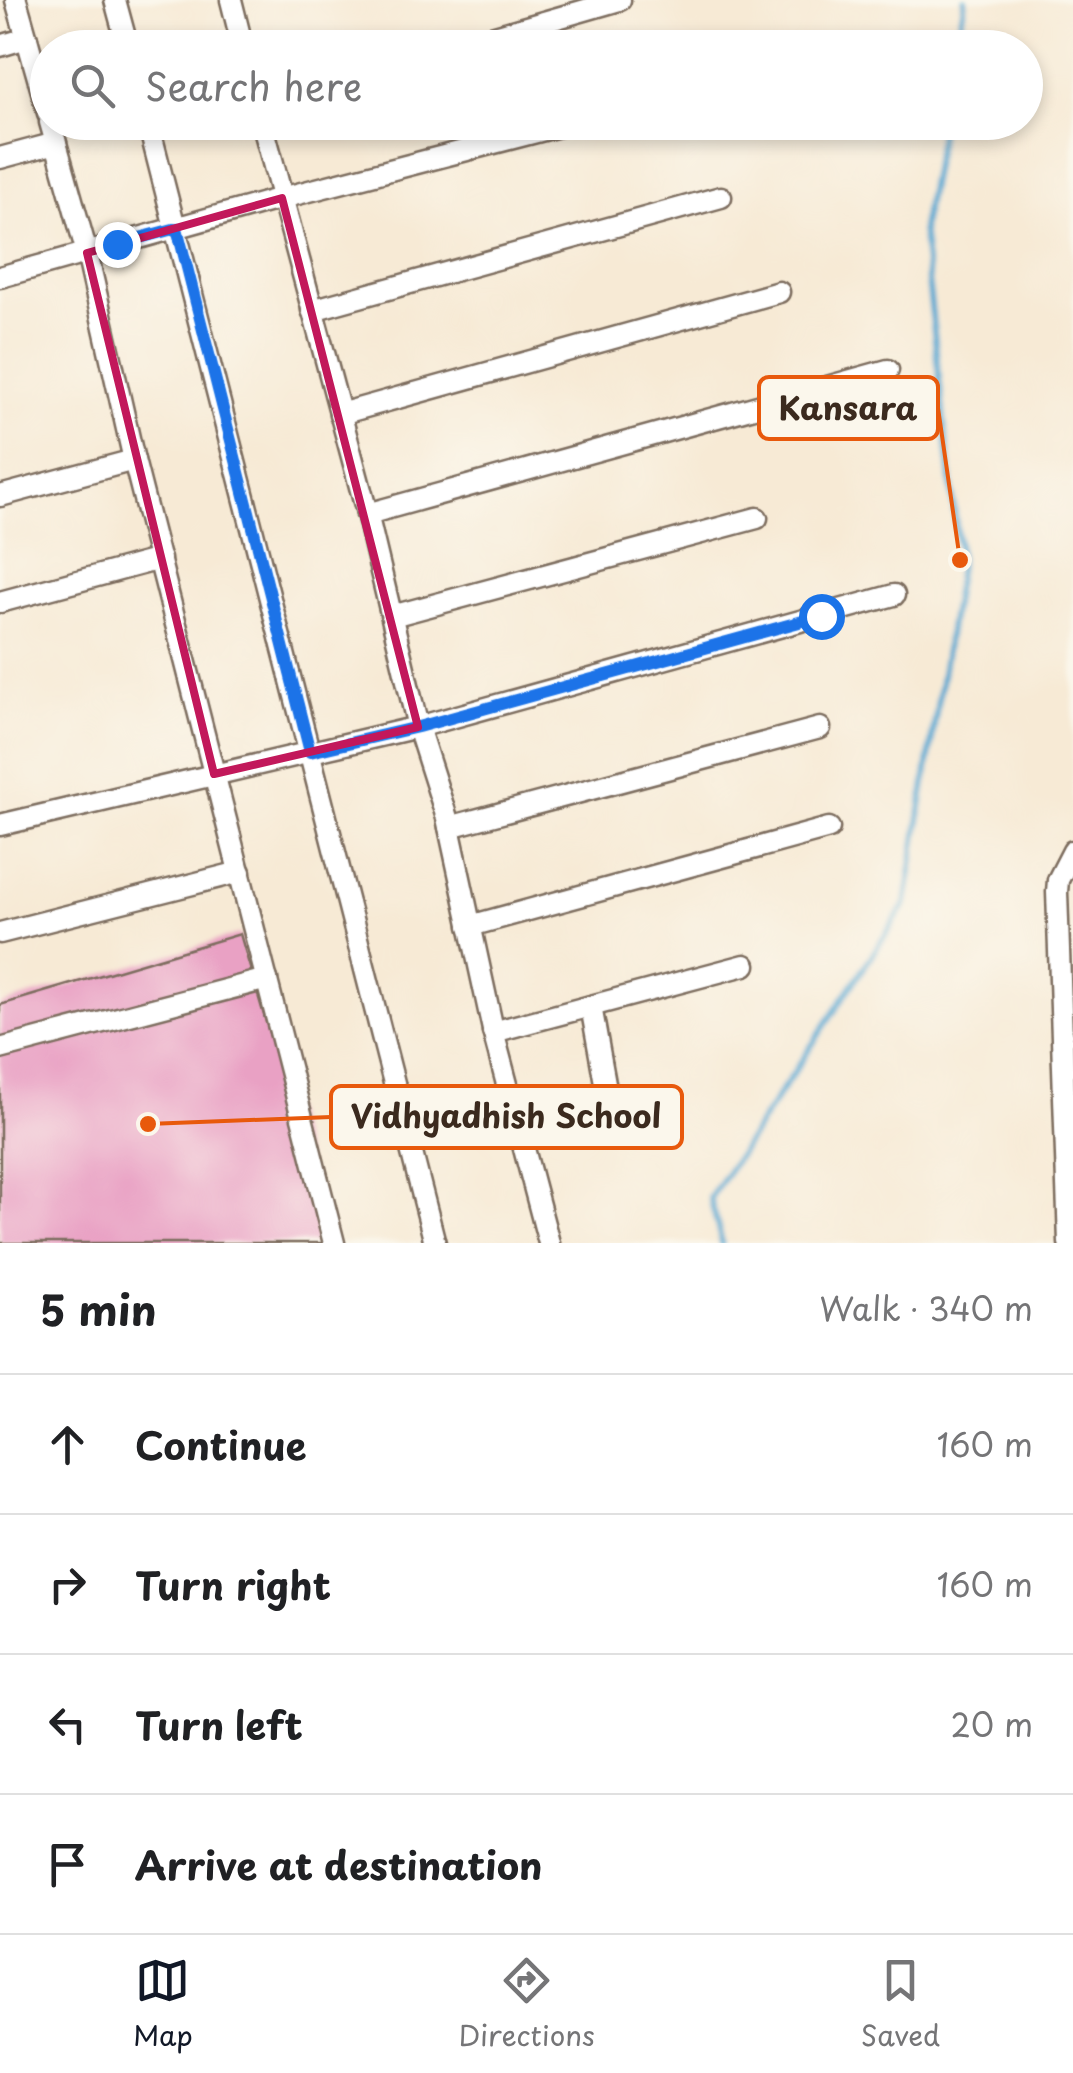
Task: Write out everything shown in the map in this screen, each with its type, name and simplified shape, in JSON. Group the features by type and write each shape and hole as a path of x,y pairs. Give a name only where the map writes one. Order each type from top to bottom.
{"street":[{"path":"16,0 30,49"},
{"path":"115,0 123,30"},
{"path":"231,0 238,30"},
{"path":"515,30 620,0"},
{"path":"0,46 27,38"},
{"path":"0,158 38,140"},
{"path":"55,140 87,253 134,460 334,1243"},
{"path":"153,140 435,1243"},
{"path":"267,140 367,514 418,727 448,827 493,1032 549,1243"},
{"path":"0,277 506,140"},
{"path":"312,310 722,197"},
{"path":"340,414 779,292"},
{"path":"367,514 888,370"},
{"path":"0,496 134,460"},
{"path":"392,616 757,518"},
{"path":"0,602 160,559"},
{"path":"0,825 418,727 894,595"},
{"path":"448,827 820,728"},
{"path":"470,926 829,828"},
{"path":"1068,1243 1057,892 1058,880 1073,850"},
{"path":"0,932 240,872"},
{"path":"493,1032 744,965"},
{"path":"0,1049 268,980"},
{"path":"519,1130 596,1115 609,1106 591,1006"}],"highlighted area":[{"path":"282,198 418,727 214,774 87,253"}],"building":[{"path":"240,934 331,1243 0,1243 0,1005"}],"waterway":[{"path":"959,30 965,0"},
{"path":"722,1243 710,1198 906,904 960,560 922,228 939,140"}],"place":[{"name":"Kansara","path":"960,560"},
{"name":"Vidhyadhish School","path":"148,1124"}],"route":[{"path":"117,244 177,228 310,752 418,727 821,616"}]}
